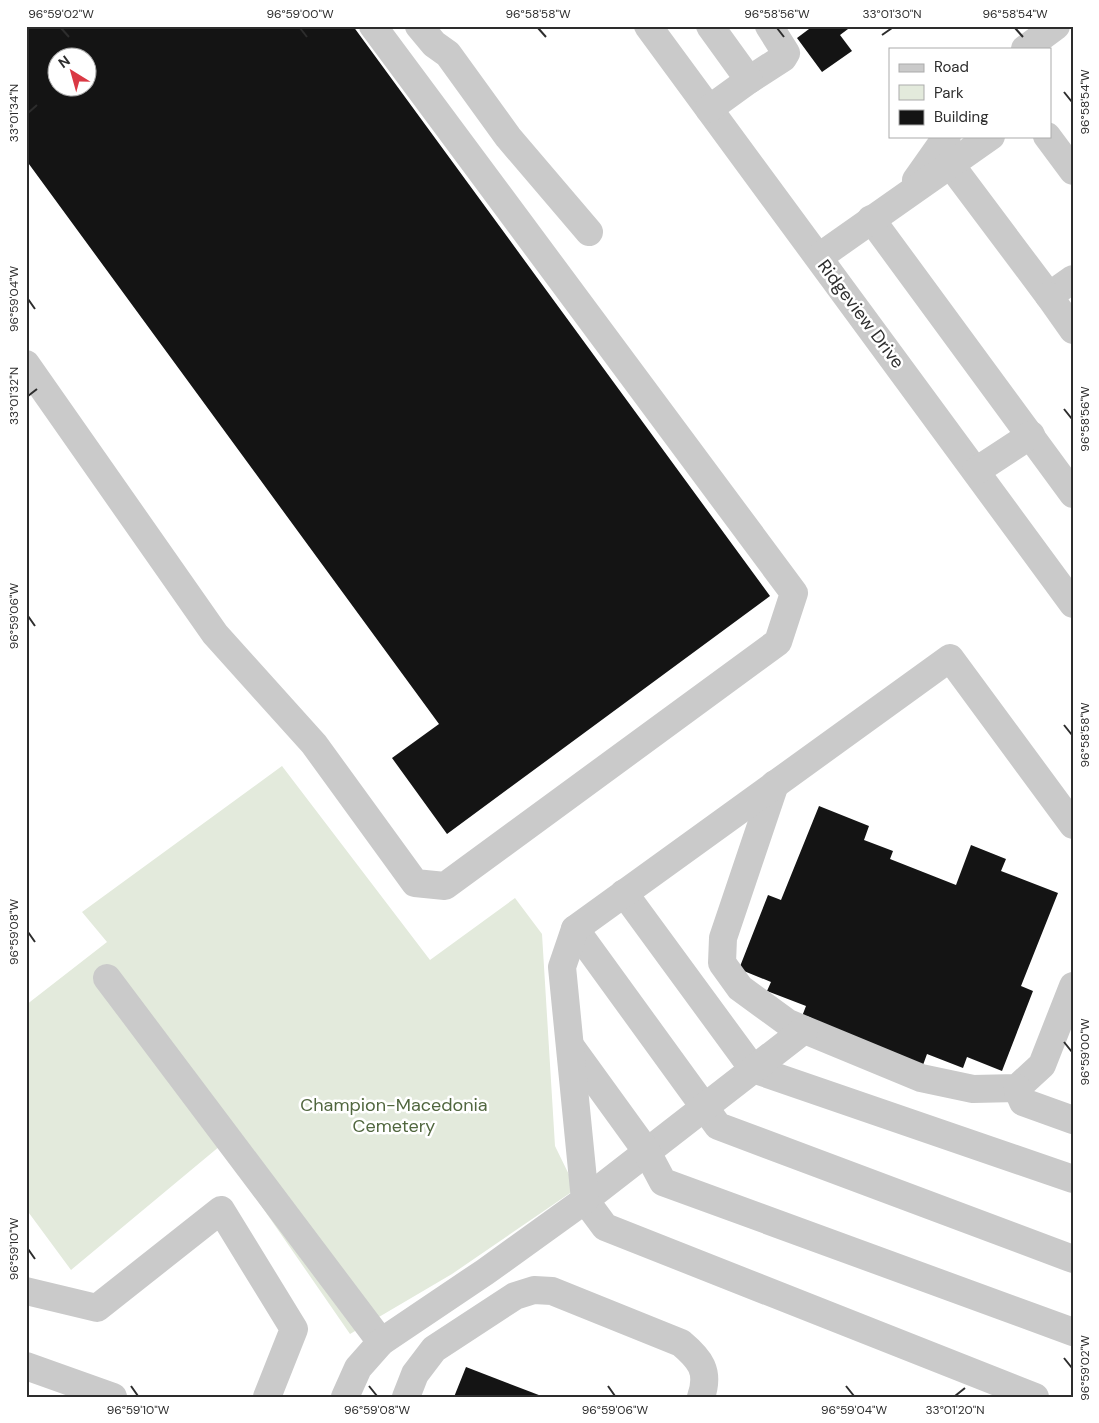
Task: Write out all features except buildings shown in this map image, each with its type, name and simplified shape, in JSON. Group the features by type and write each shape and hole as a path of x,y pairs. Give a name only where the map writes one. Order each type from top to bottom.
{"street":[{"path":"26,364 216,634 314,744 415,882 445,886 778,642 794,593 373,26"},
{"path":"419,26 434,44 448,54 508,136 589,232"},
{"name":"Ridgeview Drive","path":"648,26 1073,604"},
{"path":"710,26 749,80"},
{"path":"709,109 783,58 786,53 769,26"},
{"path":"1026,48 1056,26"},
{"path":"907,194 946,138"},
{"path":"819,257 871,218 988,138"},
{"path":"1049,138 1073,171"},
{"path":"950,164 1073,330"},
{"path":"871,218 1073,494"},
{"path":"1049,296 1073,279"},
{"path":"976,470 1030,435"},
{"path":"1035,1397 605,1227 585,1200 562,967 575,929 950,658 1073,825"},
{"path":"775,784 723,938 722,963 740,988 788,1023 921,1078 973,1088 1017,1088 1062,1048 1073,986"},
{"path":"624,893 754,1069 1073,1180"},
{"path":"575,929 703,1108 718,1126 1073,1259"},
{"path":"108,978 381,1342"},
{"path":"345,1397 358,1368 381,1342 485,1272 585,1200 804,1030"},
{"path":"570,1046 646,1152 662,1182 1073,1332"},
{"path":"1017,1088 1023,1102 1073,1120"},
{"path":"26,1291 97,1308 221,1210 294,1330 267,1397"},
{"path":"485,1272 504,1303"},
{"path":"406,1397 415,1374 434,1349 514,1296 534,1290 552,1291 663,1334 681,1343 693,1354 703,1368 704,1387 701,1397"},
{"path":"26,1366 113,1397"}],"green space":[{"name":"Champion-Macedonia Cemetery","path":"282,766 430,960 515,898 542,934 555,1146 576,1189 452,1274 350,1334 220,1146 71,1270 26,1209 26,1005 107,942 82,912"}]}
